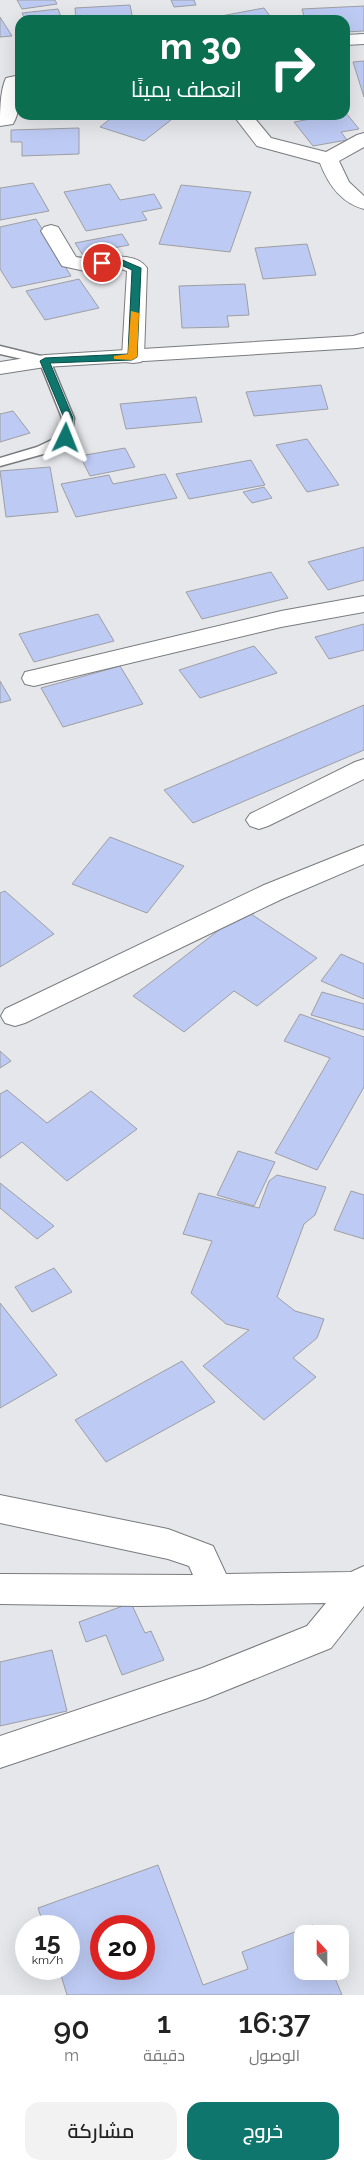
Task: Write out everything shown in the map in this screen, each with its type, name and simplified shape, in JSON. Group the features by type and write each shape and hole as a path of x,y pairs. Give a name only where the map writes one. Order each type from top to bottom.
{"street":[{"path":"350,40 364,39"},
{"path":"0,120 6,120 13,82 15,82"},
{"path":"246,120 264,142 330,159 343,150 364,140"},
{"path":"330,159 332,171 343,188 358,201 364,203"},
{"path":"51,231 69,262 85,265 120,262 137,268 132,357"},
{"path":"0,368 45,361 362,341"},
{"path":"34,678 281,619 364,604"},
{"path":"259,820 364,768"},
{"path":"14,1016 273,892 364,854"},
{"path":"0,1509 168,1544 193,1553 201,1556 217,1590"},
{"path":"0,1589 217,1590 362,1584"},
{"path":"0,1752 205,1682 318,1637 362,1584"}],"lane":[{"path":"0,350 45,361 68,418 66,438 42,450 0,462"}],"building":[{"path":"17,0 55,0 57,4 22,9"},
{"path":"171,0 194,0 196,5 174,7"},
{"path":"130,5 132,15 76,15 75,8"},
{"path":"364,6 364,31 350,32 350,15 304,15 302,9"},
{"path":"264,8 269,15 226,15"},
{"path":"58,9 60,15 23,15 22,13"},
{"path":"0,17 12,36 0,37"},
{"path":"364,61 364,97 353,62"},
{"path":"350,118 359,129 341,132 347,140 313,146 294,122 305,120 350,120"},
{"path":"109,120 171,120 144,141 100,127"},
{"path":"79,128 79,154 22,156 22,142 11,142 11,130"},
{"path":"33,183 49,211 0,220 0,188"},
{"path":"110,184 120,200 154,194 162,208 142,212 147,220 86,231 64,192"},
{"path":"181,185 251,192 230,252 159,244"},
{"path":"36,219 71,276 12,288 0,269 0,227"},
{"path":"122,234 129,245 82,254 75,243"},
{"path":"307,244 316,275 263,279 255,248"},
{"path":"79,279 99,308 45,320 26,291"},
{"path":"245,284 249,315 227,316 229,327 182,328 179,286"},
{"path":"321,385 328,409 254,416 246,392"},
{"path":"196,397 202,422 126,429 120,404"},
{"path":"13,411 30,433 0,442 0,414"},
{"path":"307,439 339,485 307,492 276,445"},
{"path":"125,448 135,467 90,476 80,456"},
{"path":"251,460 265,485 189,499 176,474"},
{"path":"50,467 58,512 6,517 0,471"},
{"path":"165,474 177,498 76,517 61,484 109,475 113,484"},
{"path":"264,487 272,498 252,503 243,492"},
{"path":"364,547 364,580 328,590 308,562"},
{"path":"271,572 288,598 202,619 186,592"},
{"path":"98,614 114,641 34,662 19,634"},
{"path":"364,624 364,650 329,659 315,637"},
{"path":"254,646 277,673 200,698 179,670"},
{"path":"120,666 143,704 63,727 41,688"},
{"path":"0,681 11,700 0,703"},
{"path":"364,705 364,750 193,823 164,790"},
{"path":"110,837 184,866 147,913 72,884"},
{"path":"5,891 54,934 0,967 0,893"},
{"path":"245,910 317,958 257,1006 234,991 184,1032 133,996"},
{"path":"341,954 364,964 364,999 321,981"},
{"path":"322,992 364,1004 364,1030 311,1015"},
{"path":"300,1014 364,1037 364,1087 317,1170 275,1153 330,1058 284,1041"},
{"path":"0,1051 11,1061 0,1068"},
{"path":"7,1090 47,1123 91,1091 137,1129 67,1181 22,1142 0,1158 0,1094"},
{"path":"238,1151 275,1162 254,1206 217,1195"},
{"path":"277,1175 326,1187 315,1215 304,1224 277,1297 295,1311 324,1319 317,1338 293,1358 316,1377 264,1420 203,1366 249,1330 226,1324 191,1293 212,1241 183,1234 199,1193 259,1208 269,1181"},
{"path":"0,1183 54,1226 37,1239 0,1208"},
{"path":"351,1191 364,1195 364,1239 334,1230"},
{"path":"54,1268 72,1292 32,1312 15,1287"},
{"path":"0,1303 57,1375 0,1408"},
{"path":"182,1361 215,1402 106,1462 75,1420"},
{"path":"131,1603 145,1633 151,1631 164,1660 122,1675 106,1635 86,1642 79,1622"},
{"path":"52,1650 67,1711 0,1726 0,1662"},
{"path":"158,1865 203,1985 248,1969 242,1952 294,1932 294,1980 336,1980 342,1995 67,1995 62,1980 80,1980 80,1915 40,1915 38,1908"}],"slow traffic":[{"path":"117,358 132,357 135,313"}],"route":[{"path":"66,438 68,418 45,361 132,357 137,268 120,262 102,263"}]}
